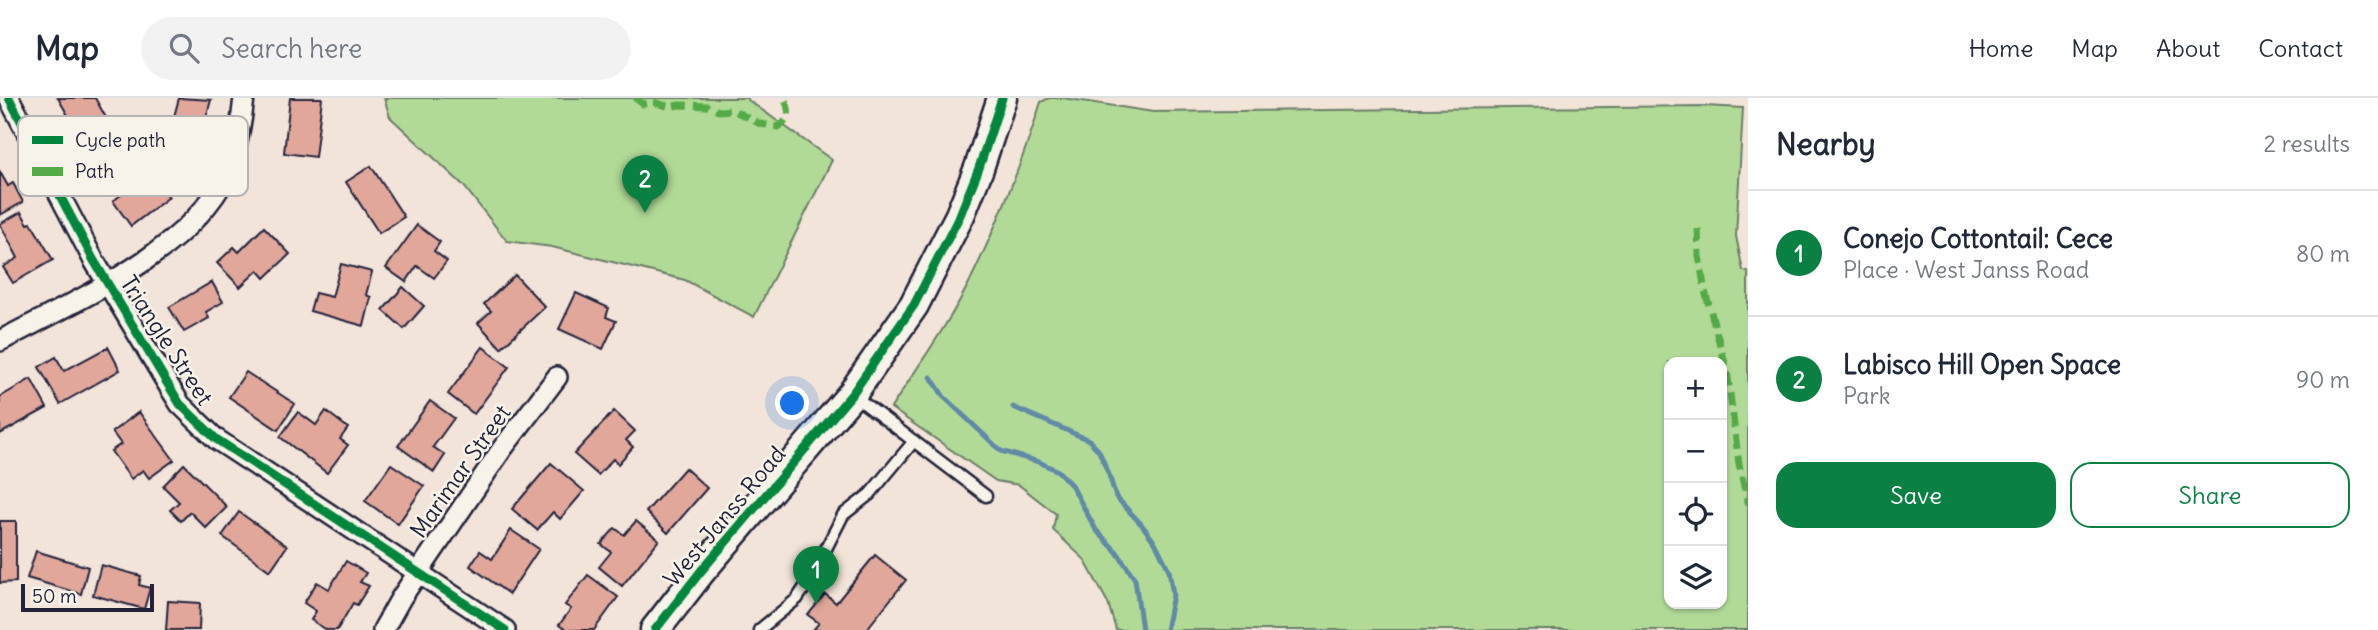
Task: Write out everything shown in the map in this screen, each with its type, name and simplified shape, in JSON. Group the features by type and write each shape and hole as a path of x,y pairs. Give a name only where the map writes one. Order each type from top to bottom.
{"main road":[{"name":"West Janss Road","path":"655,630 701,571 852,394 914,305 960,215 1002,98"}],"street":[{"name":"Triangle Street","path":"9,98 18,116"},
{"path":"243,116 244,98"},
{"name":"Triangle Street","path":"61,196 107,284 180,404 198,423 216,439 505,630"},
{"path":"0,341 107,284 156,252 191,223 213,196"},
{"name":"Marimar Street","path":"383,630 401,598 502,449 557,377"}],"lane":[{"path":"852,394 986,496"},
{"path":"759,630 797,599 843,516 870,494 914,441"}],"green space":[{"path":"384,98 748,98 832,160 754,317 685,280 552,247 507,241 463,185 390,117"},
{"path":"1049,98 1153,112 1704,106 1743,108 1736,236 1743,271 1748,272 1748,630 1116,630 1108,603 1084,559 1053,530 1056,514 1019,485 996,481 891,408 970,281 1026,148 1041,102"}],"building":[{"path":"58,98 95,98 105,116 68,116"},
{"path":"179,98 211,100 207,116 174,116"},
{"path":"290,98 322,98 315,157 284,153"},
{"path":"371,166 404,217 379,233 346,182"},
{"path":"0,172 8,186 13,183 23,202 0,215"},
{"path":"120,196 169,197 131,226 113,201"},
{"path":"21,212 28,224 31,223 53,260 13,283 3,267 18,258 0,224"},
{"path":"417,225 440,242 434,251 447,261 434,278 417,266 406,282 386,268"},
{"path":"264,227 290,254 265,278 258,270 240,287 217,263 234,247 239,252"},
{"path":"341,264 372,272 366,295 371,297 364,326 310,311 315,293 332,297"},
{"path":"515,275 545,307 501,348 478,323 491,311 484,304"},
{"path":"212,282 223,302 206,312 209,318 184,332 169,307"},
{"path":"403,287 424,306 404,329 383,310"},
{"path":"576,293 609,308 606,317 616,321 603,349 559,329"},
{"path":"108,347 120,370 60,404 39,367 56,357 64,371"},
{"path":"483,347 509,367 474,414 448,394"},
{"path":"246,372 295,404 278,430 229,397"},
{"path":"31,379 47,408 0,434 0,397"},
{"path":"430,401 454,418 433,447 445,455 434,472 398,446"},
{"path":"326,411 348,428 340,439 348,445 327,473 280,437 298,412 316,425"},
{"path":"614,411 635,431 626,440 633,447 618,464 613,459 598,475 574,454"},
{"path":"139,412 174,460 149,478 143,470 131,479 111,451 121,444 112,432"},
{"path":"551,463 584,491 560,519 553,512 537,530 512,509"},
{"path":"184,464 227,507 206,528 190,512 181,521 170,510 179,502 163,486"},
{"path":"391,464 424,486 398,524 365,501"},
{"path":"685,468 707,488 668,533 646,512"},
{"path":"239,512 287,546 270,571 222,536"},
{"path":"0,521 16,521 16,582 0,583"},
{"path":"636,521 659,540 622,586 599,567 611,552 601,544 615,528 624,535"},
{"path":"511,530 539,549 509,594 470,566 480,551 492,559"},
{"path":"36,551 88,567 81,594 27,578"},
{"path":"875,555 906,580 866,630 813,630 819,623 808,615 825,594 836,603"},
{"path":"346,561 366,573 360,582 369,586 357,605 353,603 337,630 327,630 311,620 316,611 304,603 317,582 329,589"},
{"path":"101,565 141,576 139,585 150,588 144,609 93,595"},
{"path":"588,575 618,597 594,630 566,630 559,625 571,609 565,605"},
{"path":"168,601 200,603 199,630 166,630"}],"waterway":[{"path":"931,377 944,397 1001,451 1039,462 1058,471 1072,486 1096,530 1117,552 1135,579 1142,630"},
{"path":"1013,407 1089,440 1099,451 1116,497 1156,544 1169,570 1173,595 1166,630"}],"marked path":[{"path":"635,98 643,104 652,102 670,107 707,106 719,111 733,110 760,124 779,127 788,114 784,98"},
{"path":"1698,229 1705,291 1727,370 1739,464 1748,504"}],"cycle path":[{"path":"9,98 18,116"},
{"path":"655,630 701,571 852,394 914,305 960,215 1002,98"},
{"path":"60,196 93,259 180,404 216,439 505,630"}],"place":[{"name":"Labisco Hill Open Space","path":"645,213"},
{"name":"Conejo Cottontail: Cece","path":"816,604"}]}
